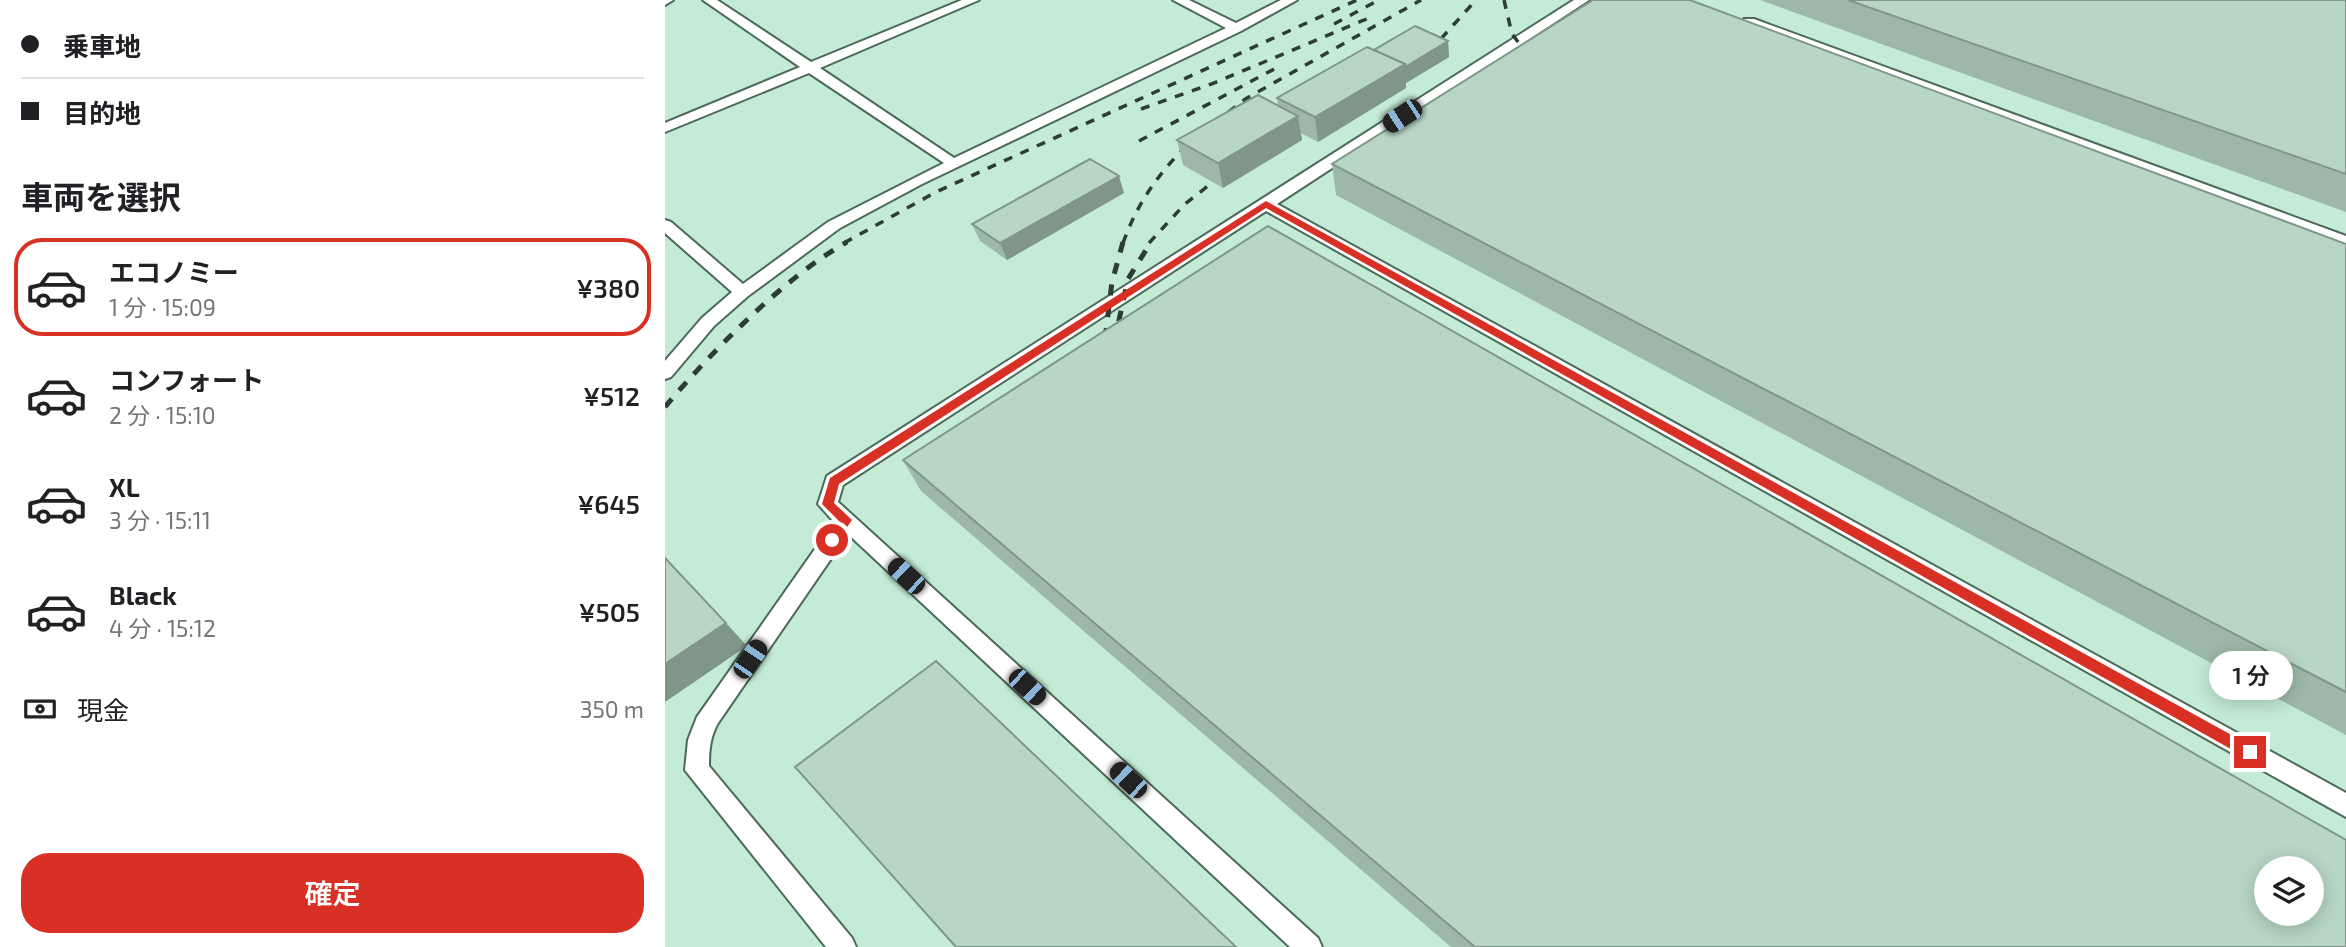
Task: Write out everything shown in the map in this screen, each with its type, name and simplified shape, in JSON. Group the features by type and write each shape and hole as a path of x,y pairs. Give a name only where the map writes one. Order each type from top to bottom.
{"lane":[{"path":"709,0 947,159"},
{"path":"665,128 973,0"},
{"path":"1179,0 1236,28"},
{"path":"665,373 708,322 742,292 834,225 917,181 1291,0"},
{"path":"1309,947 828,504 834,481 1583,0"},
{"path":"1729,15 2346,242"},
{"path":"1266,204 2346,806"},
{"path":"665,225 742,292"},
{"path":"843,947 697,770 696,742 704,720 723,700 846,520"}],"shaded area":[{"path":"665,0 2346,0 2346,947 665,947"}],"building":[{"path":"1593,0 1690,0 2346,244 2346,692 1332,164"},
{"path":"1848,0 2346,0 2346,174"},
{"path":"1415,26 1448,41 1405,67 1405,64 1374,50"},
{"path":"1367,47 1405,64 1315,117 1277,98"},
{"path":"1258,95 1298,116 1218,163 1177,140"},
{"path":"1090,159 1119,176 1000,243 972,224"},
{"path":"1268,226 2346,840 2346,947 1475,947 903,460"},
{"path":"665,558 726,623 665,664"},
{"path":"936,661 1236,947 956,947 795,767"}],"railway":[{"path":"844,243 936,192 1357,0"},
{"path":"1334,24 1379,0"},
{"path":"1214,123 1247,98 1421,0"},
{"path":"1429,52 1476,0"},
{"path":"1504,0 1512,34 1533,61"},
{"path":"1141,109 1214,83 1369,18"},
{"path":"1139,141 1278,67"},
{"path":"1123,243 1152,186 1195,138"},
{"path":"1149,243 1185,204 1227,171"},
{"path":"665,407 704,363 774,295 847,242"},
{"path":"1105,339 1112,282 1123,242"},
{"path":"1114,343 1128,279 1151,242"}],"route":[{"path":"832,540 846,520 828,504 834,481 1266,204 2250,752"}]}
